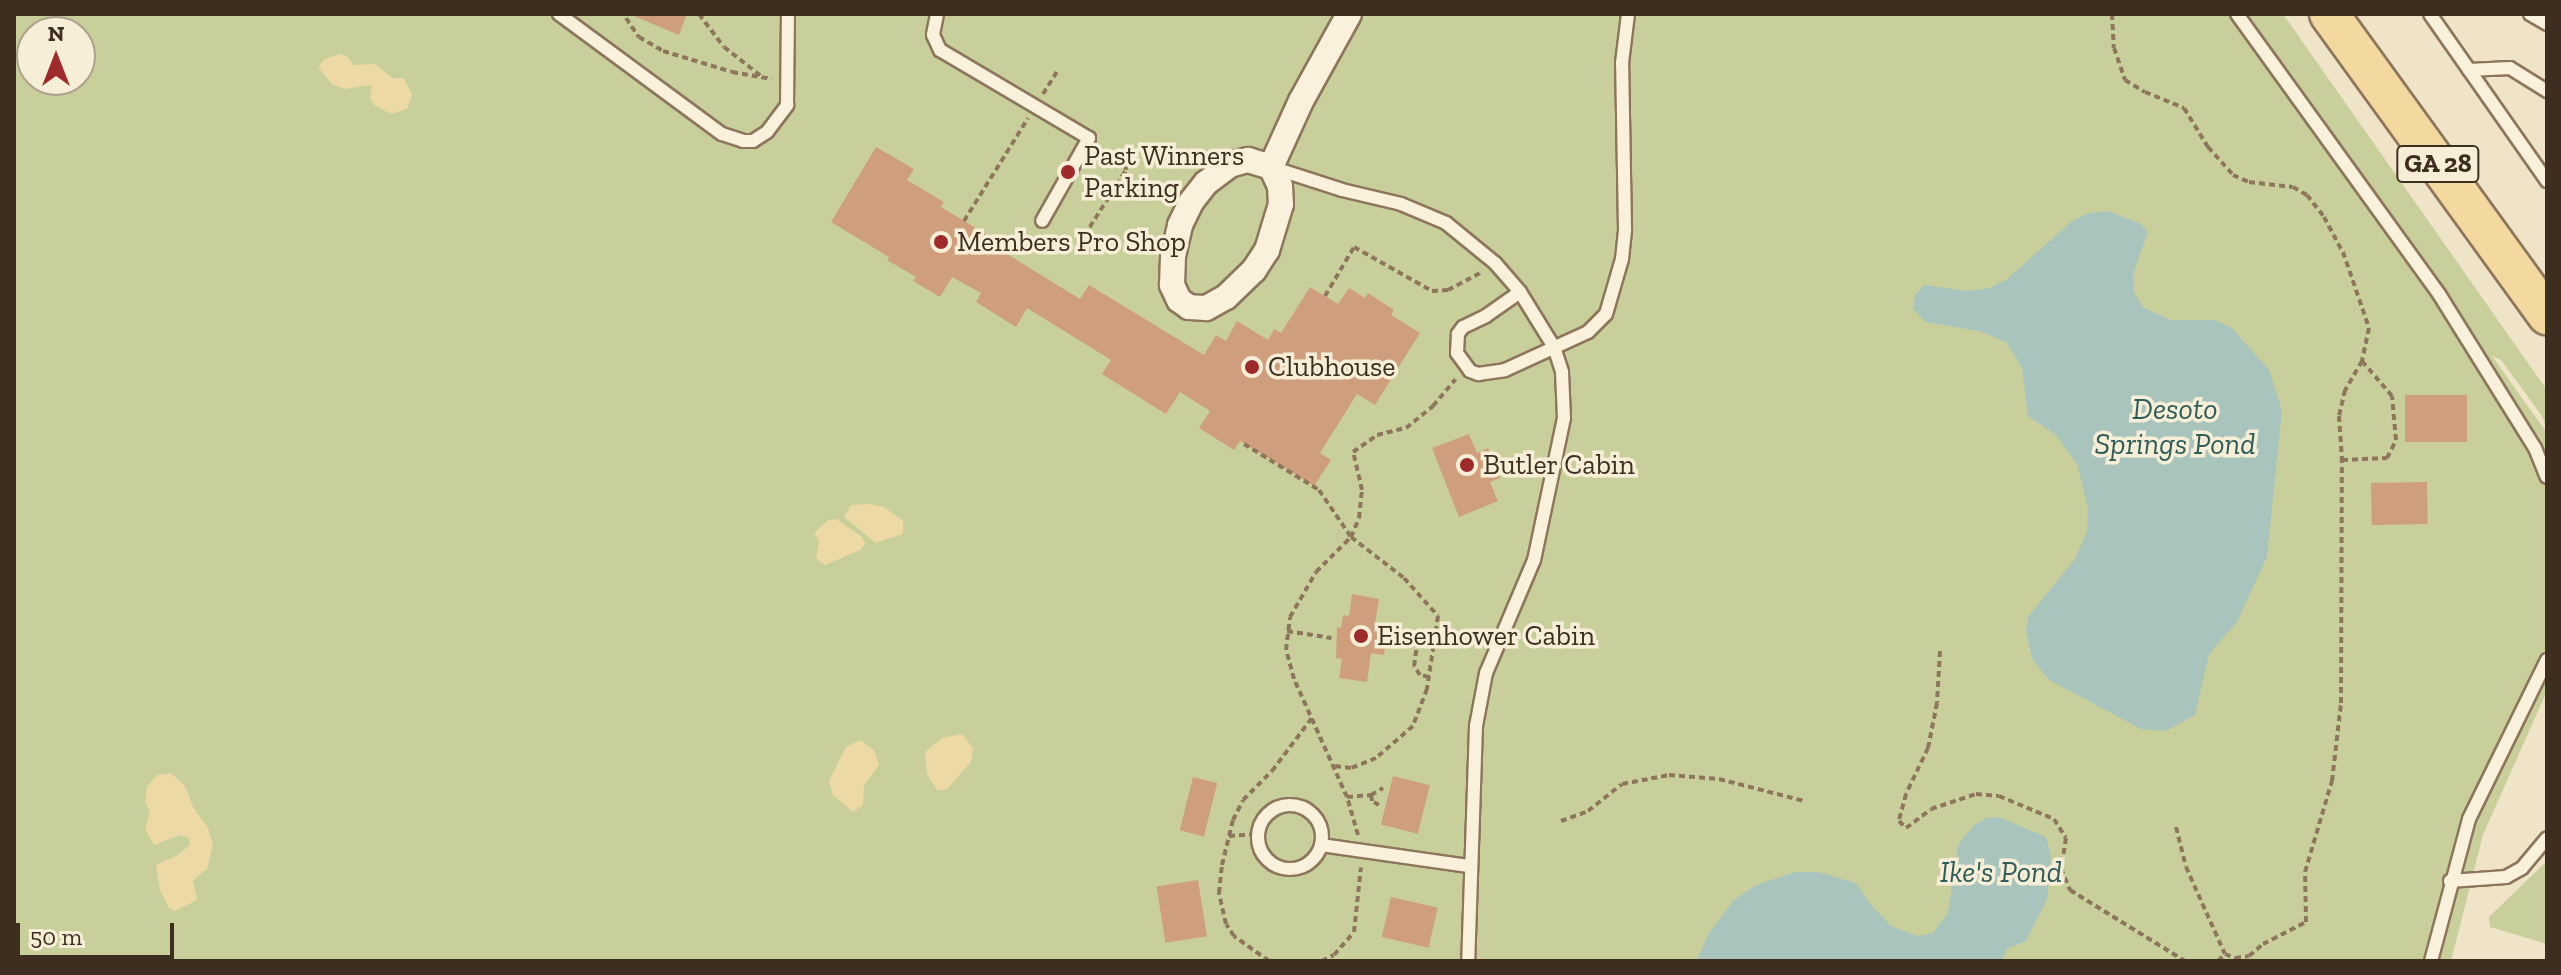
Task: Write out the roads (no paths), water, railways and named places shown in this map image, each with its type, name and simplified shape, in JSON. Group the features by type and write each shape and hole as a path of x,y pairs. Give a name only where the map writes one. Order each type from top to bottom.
{"main road":[{"name":"GA 28","path":"2329,14 2547,315"}],"street":[{"path":"1271,167 1248,160 1230,165 1206,183 1191,202 1177,236 1171,266 1174,294 1184,304 1198,309 1213,305 1242,283 1263,259 1281,204 1280,186 1271,167 1301,101 1349,14"}],"lane":[{"path":"559,14 722,134 753,141 767,132 787,105 788,14"},
{"path":"937,14 933,35 940,50 1089,138 1042,221"},
{"path":"1520,292 1486,316 1463,327 1455,343 1461,362 1470,371 1493,373 1554,347 1598,324 1610,302 1622,259 1622,63 1628,14"},
{"path":"2237,14 2439,294 2535,448 2547,477"},
{"path":"2430,14 2547,181"},
{"path":"2530,14 2547,24"},
{"path":"2469,70 2510,68 2547,91"},
{"path":"1271,167 1424,212 1446,223 1495,263 1520,292 1554,347 1562,372 1564,418 1534,560 1486,673 1476,726 1468,961"},
{"path":"2431,961 2469,819 2547,660"},
{"path":"1284,805 1295,805 1314,815 1319,824 1321,845 1310,863 1300,868 1279,868 1262,855 1257,834 1266,815 1284,805"},
{"path":"2450,881 2506,877 2522,868 2547,838"},
{"path":"1321,845 1469,866"}],"water":[{"name":"Desoto Springs Pond","path":"2108,211 2141,224 2148,232 2133,274 2134,292 2143,307 2170,320 2215,320 2232,328 2269,370 2282,410 2267,557 2237,622 2209,654 2195,715 2166,731 2141,729 2049,680 2032,659 2026,631 2028,617 2075,559 2087,531 2088,509 2077,464 2056,435 2028,416 2022,368 2006,342 1979,331 1925,322 1913,309 1915,295 1924,285 1967,291 1990,288 2006,280 2072,221 2089,213"},
{"name":"Ike's Pond","path":"1999,817 2046,837 2051,857 2047,900 2026,941 2007,949 2002,961 1696,961 1709,933 1734,900 1756,885 1795,872 1818,872 1856,883 1891,926 1917,936 1933,933 1948,913 1958,845 1974,825 1986,818"}],"place":[{"name":"Past Winners Parking","path":"1068,172"},
{"name":"Members Pro Shop","path":"941,242"},
{"name":"Clubhouse","path":"1252,367"},
{"name":"Butler Cabin","path":"1467,465"},
{"name":"Eisenhower Cabin","path":"1361,636"}]}
